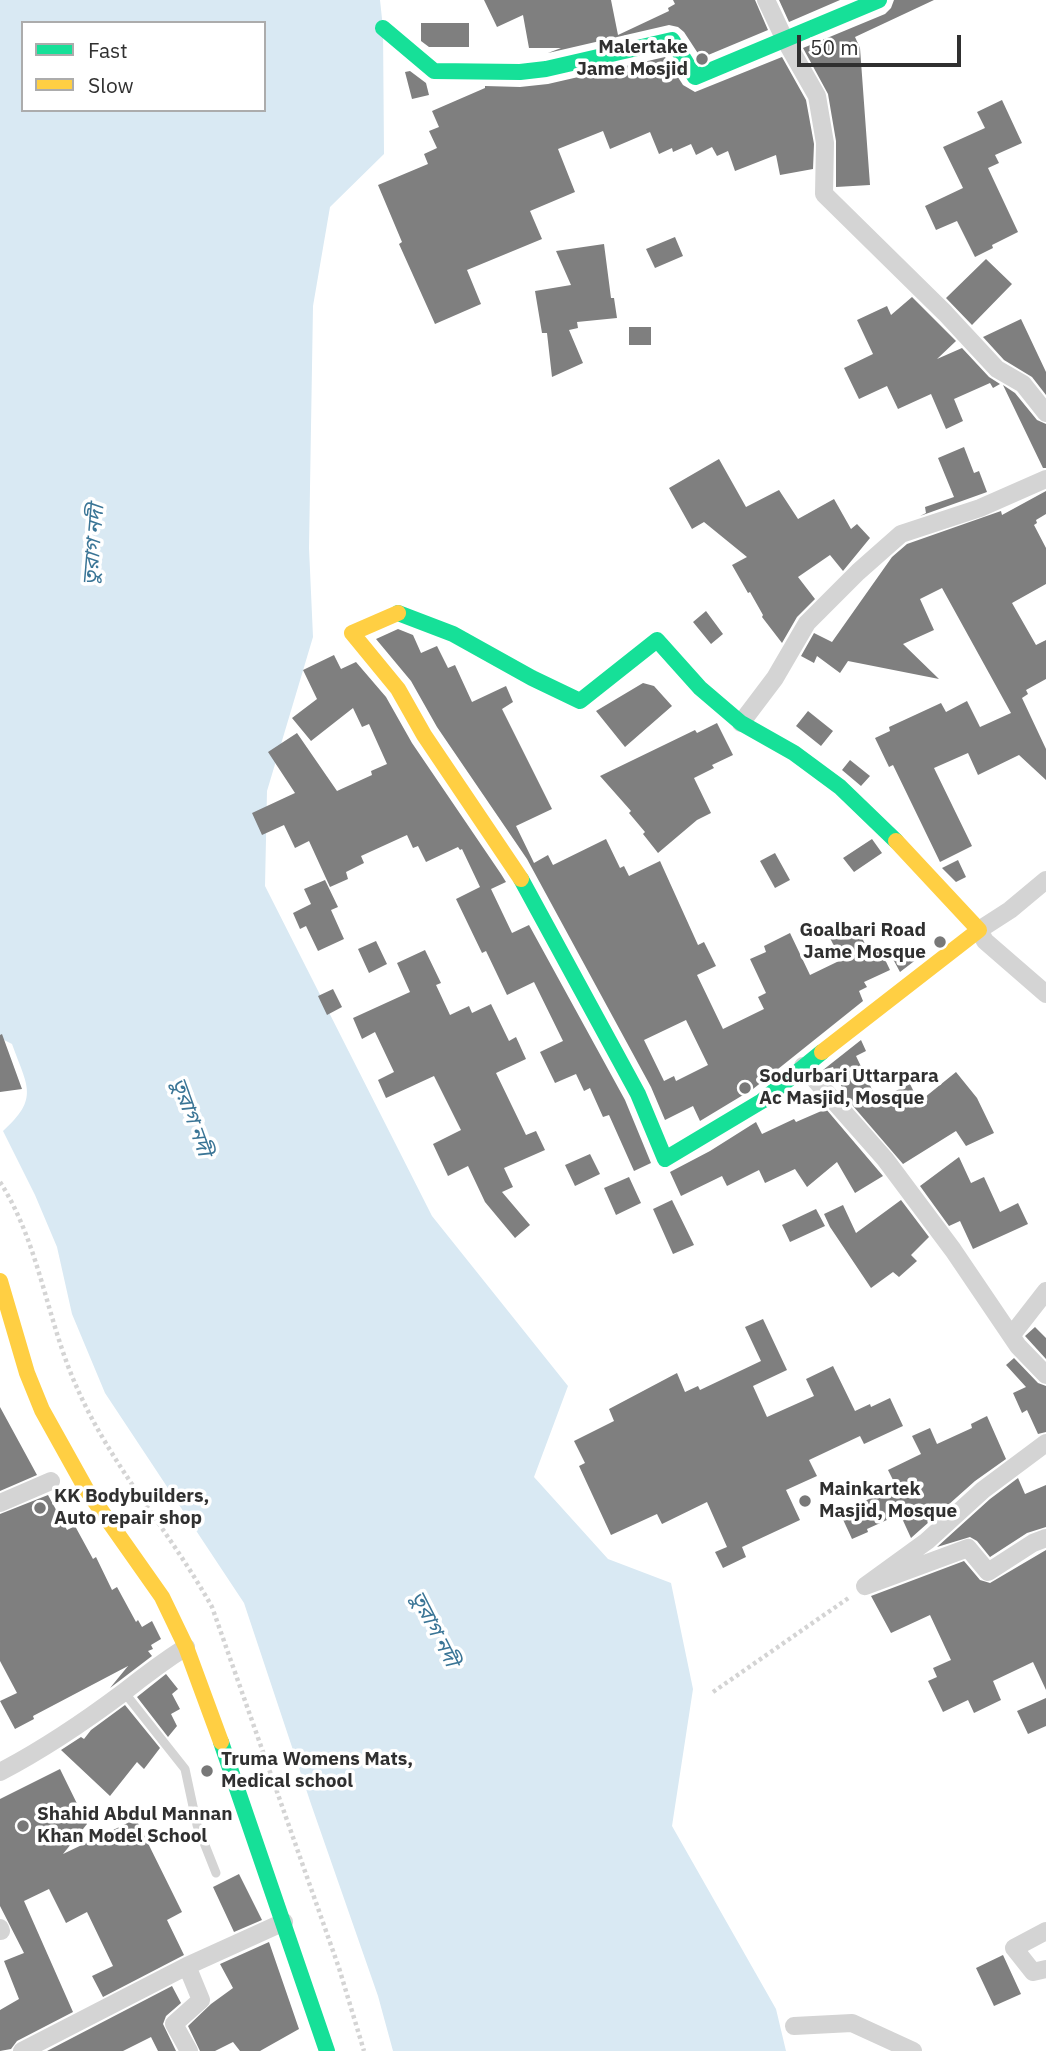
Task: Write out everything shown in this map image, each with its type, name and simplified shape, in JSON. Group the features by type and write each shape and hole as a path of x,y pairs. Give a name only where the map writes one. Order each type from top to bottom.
{"main road":[{"path":"383,27 434,71 520,72 546,69 672,40 695,77 880,0"},
{"path":"398,613 453,634 580,701 657,640 700,688 741,723 794,753 840,787 917,862 979,930 803,1066 762,1101 666,1159 638,1094 514,866 424,735 398,689 352,633 398,613"},
{"path":"0,1281 27,1373 42,1410 86,1489 162,1597 186,1647 327,2051"}],"street":[{"path":"766,0 817,96 825,143 824,194 945,313 997,369 1023,384 1046,413"},
{"path":"741,723 775,678 807,623 901,534 981,508 1046,479"},
{"path":"1046,880 1010,910 979,930 985,941 1046,994"},
{"path":"803,1066 885,1159 953,1250 1012,1336 1046,1375"},
{"path":"1012,1336 1046,1291"},
{"path":"865,1586 927,1541 984,1490 1046,1443"},
{"path":"0,1503 51,1481"},
{"path":"865,1586 968,1548 988,1572 1033,1543 1046,1538"},
{"path":"0,1772 34,1754 186,1647"},
{"path":"22,2051 187,1966 284,1922"},
{"path":"1046,1931 1014,1948 1033,1972 1046,1969"},
{"path":"187,1966 201,2000 174,2024 189,2051"},
{"path":"794,2026 852,2023 913,2051"}],"lane":[{"path":"124,1692 185,1769 197,1825 216,1873"}],"path":[{"path":"713,1692 865,1586"}],"water":[{"name":"তুরাগ নদী","path":"0,0 380,0 383,28 384,154 330,207 313,306 309,548 313,637 267,791 265,886 432,1216 568,1386 534,1477 608,1559 671,1583 693,1689 672,1826 776,2009 786,2051 393,2051 378,1996 244,1603 105,1393 72,1314 57,1247 3,1131 22,1109 27,1091 12,1044 0,1038"}],"building":[{"path":"484,0 611,0 618,35 669,11 668,8 675,4 673,0 755,0 768,30 701,58 684,32 669,25 548,53 561,48 529,48 523,15 497,27"},
{"path":"779,0 840,0 789,22"},
{"path":"894,0 934,0 855,37 860,48 870,185 836,187 836,141 828,94 803,48 885,14"},
{"path":"421,23 469,23 469,47 429,47 421,41"},
{"path":"665,57 683,85 695,92 782,57 806,100 814,144 813,169 780,175 776,155 735,171 728,151 717,156 712,147 696,155 691,144 673,152 672,148 659,154 650,132 610,149 603,131 558,149 575,192 530,211 542,239 467,270 481,304 435,324 399,244 402,242 378,185 428,164 424,154 437,148 429,131 439,127 432,111 485,86 520,87 548,84"},
{"path":"410,71 426,83 429,95 412,99 405,72"},
{"path":"1002,100 1022,143 995,155 999,163 988,168 1018,232 975,257 957,221 936,230 925,206 963,188 943,147 985,128 977,112"},
{"path":"675,237 683,256 655,268 646,249"},
{"path":"604,244 611,298 614,298 617,318 577,322 578,328 569,330 583,363 552,377 547,333 542,333 535,291 571,285 556,251"},
{"path":"986,259 1012,284 972,325 946,298"},
{"path":"912,297 956,341 937,359 962,348 989,377 1000,384 993,388 990,383 954,399 963,421 946,429 931,394 898,409 887,386 859,399 844,368 873,354 857,320 887,306 891,315"},
{"path":"1021,319 1046,372 1046,395 1032,377 1004,360 983,337"},
{"path":"629,327 651,327 651,345 629,345"},
{"path":"1003,385 1015,393 1037,420 1046,424 1046,468 1043,468"},
{"path":"964,447 974,473 979,471 987,492 920,516 926,513 925,507 954,497 938,458"},
{"path":"719,459 746,507 779,490 798,519 834,499 851,529 857,524 870,538 843,571 830,555 798,577 815,599 797,617 782,643 762,617 732,565 747,557 704,522 692,529 669,488"},
{"path":"1046,491 1046,514 1036,520 1034,525 1046,548 1046,584 1012,603 1036,645 1046,640 1046,679 1026,690 1028,694 1022,698 1046,749 1046,780 1019,755 978,775 968,753 934,768 972,846 940,862 893,765 889,767 875,738 890,731 889,727 941,703 946,712 967,701 980,727 1011,713 942,588 920,599 934,630 903,644 939,679 848,661 840,673 817,656 814,663 801,656 814,633 832,642 892,557 907,544 1001,511 1002,515"},
{"path":"706,611 723,634 711,644 693,622"},
{"path":"398,629 413,635 421,653 437,646 448,668 455,665 472,702 506,686 513,702 502,709 552,809 516,826 534,863 548,855 553,865 606,839 620,868 624,866 629,876 660,861 698,945 704,942 716,966 697,975 723,1029 764,1009 758,997 766,993 750,959 766,952 764,946 790,933 810,975 841,960 830,938 856,926 869,952 879,947 890,970 864,982 867,987 859,991 863,1001 753,1089 700,1121 693,1106 665,1120 651,1087 527,859 437,727 411,681 376,639","holes":["686,1020 708,1065 676,1081 674,1076 664,1081 644,1040"]},
{"path":"334,655 341,669 356,662 386,697 412,743 506,882 491,889 512,933 529,925 625,1100 651,1163 634,1171 609,1115 603,1117 590,1088 584,1091 576,1074 555,1083 540,1052 563,1041 534,982 507,995 486,951 482,953 456,899 480,887 462,849 458,847 426,862 418,846 413,848 407,835 361,856 364,863 346,872 348,879 330,887 309,841 295,848 284,825 262,835 252,813 295,793 268,752 297,733 337,791 372,775 371,771 387,764 369,724 362,727 353,708 311,741 292,718 317,699 303,670"},
{"path":"643,683 654,686 672,706 625,747 596,711"},
{"path":"808,711 833,731 821,746 796,726"},
{"path":"717,723 733,755 694,778 711,813 697,820 658,853 629,813 631,811 600,776 695,730 697,733"},
{"path":"850,760 870,776 861,786 842,770"},
{"path":"872,839 882,853 854,872 843,858"},
{"path":"775,853 790,880 775,888 760,861"},
{"path":"958,860 966,877 956,882 942,868"},
{"path":"325,880 338,907 331,910 344,939 318,951 306,926 300,929 293,913 311,904 304,889"},
{"path":"376,941 387,964 369,973 358,949"},
{"path":"922,945 926,952 900,972 893,959"},
{"path":"425,950 441,983 436,985 450,1015 469,1006 472,1013 491,1004 509,1041 516,1037 526,1059 496,1073 526,1135 536,1131 545,1150 504,1168 513,1187 502,1192 530,1225 515,1238 485,1202 468,1166 448,1176 433,1144 461,1130 434,1076 386,1098 378,1080 394,1072 375,1032 362,1039 353,1018 410,992 397,963"},
{"path":"333,989 342,1007 327,1015 318,996"},
{"path":"2,1034 22,1089 0,1092"},
{"path":"861,1040 866,1051 856,1056 877,1100 910,1084 919,1102 956,1072 977,1098 994,1133 966,1146 956,1131 903,1164 847,1099 833,1067 823,1070"},
{"path":"826,1109 883,1176 855,1193 837,1162 807,1187 795,1169 765,1183 759,1170 727,1186 722,1176 681,1196 670,1172 756,1122 762,1134 794,1119 796,1122"},
{"path":"590,1154 600,1174 575,1186 565,1165"},
{"path":"959,1157 971,1183 984,1177 1000,1212 1018,1203 1028,1224 973,1249 960,1221 949,1226 920,1186"},
{"path":"629,1177 641,1203 616,1215 604,1188"},
{"path":"672,1200 694,1245 673,1254 653,1209"},
{"path":"901,1200 929,1237 911,1255 917,1261 899,1277 893,1272 871,1288 824,1214 843,1205 856,1233"},
{"path":"816,1209 825,1226 790,1242 782,1225"},
{"path":"763,1319 787,1370 753,1386 767,1417 814,1396 806,1379 833,1366 855,1411 890,1398 903,1426 864,1444 860,1436 809,1460 817,1476 786,1490 800,1520 742,1547 746,1557 723,1568 715,1552 727,1547 707,1502 662,1524 657,1514 611,1535 579,1466 585,1463 574,1441 614,1421 609,1409 677,1373 685,1392 698,1386 700,1390 761,1361 745,1327"},
{"path":"1035,1327 1046,1338 1046,1359 1025,1336"},
{"path":"1014,1358 1038,1383 1046,1386 1046,1432 1038,1434 1027,1410 1022,1413 1013,1393 1026,1387 1006,1365"},
{"path":"0,1407 37,1475 0,1491"},
{"path":"987,1416 1006,1459 975,1481 911,1538 900,1514 852,1539 840,1513 896,1486 888,1470 921,1454 912,1436 930,1428 937,1444 972,1428 971,1424"},
{"path":"1018,1478 1025,1494 1046,1485 1046,1527 1027,1533 990,1557 977,1541 970,1537 937,1547 990,1499"},
{"path":"48,1495 67,1530 75,1526 93,1559 96,1557 112,1590 117,1587 136,1622 138,1620 142,1627 152,1621 161,1639 151,1645 153,1649 148,1651 152,1656 110,1688 128,1666 33,1716 34,1719 15,1729 0,1701 17,1693 0,1661 0,1514"},
{"path":"1046,1550 1046,1690 1033,1662 993,1681 1001,1700 974,1713 968,1700 943,1712 928,1681 937,1677 933,1668 951,1660 930,1615 891,1633 871,1596 964,1561 980,1580 990,1583"},
{"path":"166,1674 178,1689 172,1694 180,1709 171,1714 177,1726 168,1737 137,1697"},
{"path":"1046,1698 1046,1726 1028,1734 1017,1711"},
{"path":"125,1705 160,1748 144,1769 137,1762 110,1796 61,1750 81,1737 84,1739 91,1730"},
{"path":"60,1769 87,1824 63,1854 136,1819 182,1912 167,1920 184,1955 103,1997 92,1976 113,1966 87,1912 66,1923 49,1889 24,1901 73,2012 17,2041 11,2049 0,2051 0,2010 19,1999 4,1961 24,1953 0,1906 0,1799"},
{"path":"239,1874 262,1920 234,1932 213,1887"},
{"path":"269,1942 299,2029 260,2051 240,2051 233,2042 215,2051 200,2051 188,2026 233,1988 220,1964"},
{"path":"1003,1955 1021,1994 994,2006 976,1968"},
{"path":"172,1986 181,2003 166,2016 163,2024 176,2051 158,2051 151,2037 123,2051 47,2051"}],"traffic: fast":[{"path":"383,28 434,71 520,72 546,69 672,40 695,77 879,0"},
{"path":"398,613 453,634 580,701 657,640 700,688 741,723 794,753 840,787 896,841"},
{"path":"521,879 638,1094 665,1159 762,1101 822,1052"},
{"path":"221,1742 327,2051"}],"traffic: slow":[{"path":"398,613 352,633 398,689 424,735 521,879"},
{"path":"822,1052 979,930 896,841"},
{"path":"0,1281 27,1373 42,1410 86,1489 162,1597 186,1647 221,1742"}],"place":[{"name":"Malertake Jame Mosjid","path":"702,59"},
{"name":"Goalbari Road Jame Mosque","path":"940,942"},
{"name":"Sodurbari Uttarpara Ac Masjid, Mosque","path":"745,1088"},
{"name":"Mainkartek Masjid, Mosque","path":"805,1501"},
{"name":"KK Bodybuilders, Auto repair shop","path":"40,1508"},
{"name":"Truma Womens Mats, Medical school","path":"207,1771"},
{"name":"Shahid Abdul Mannan Khan Model School","path":"23,1826"}]}
